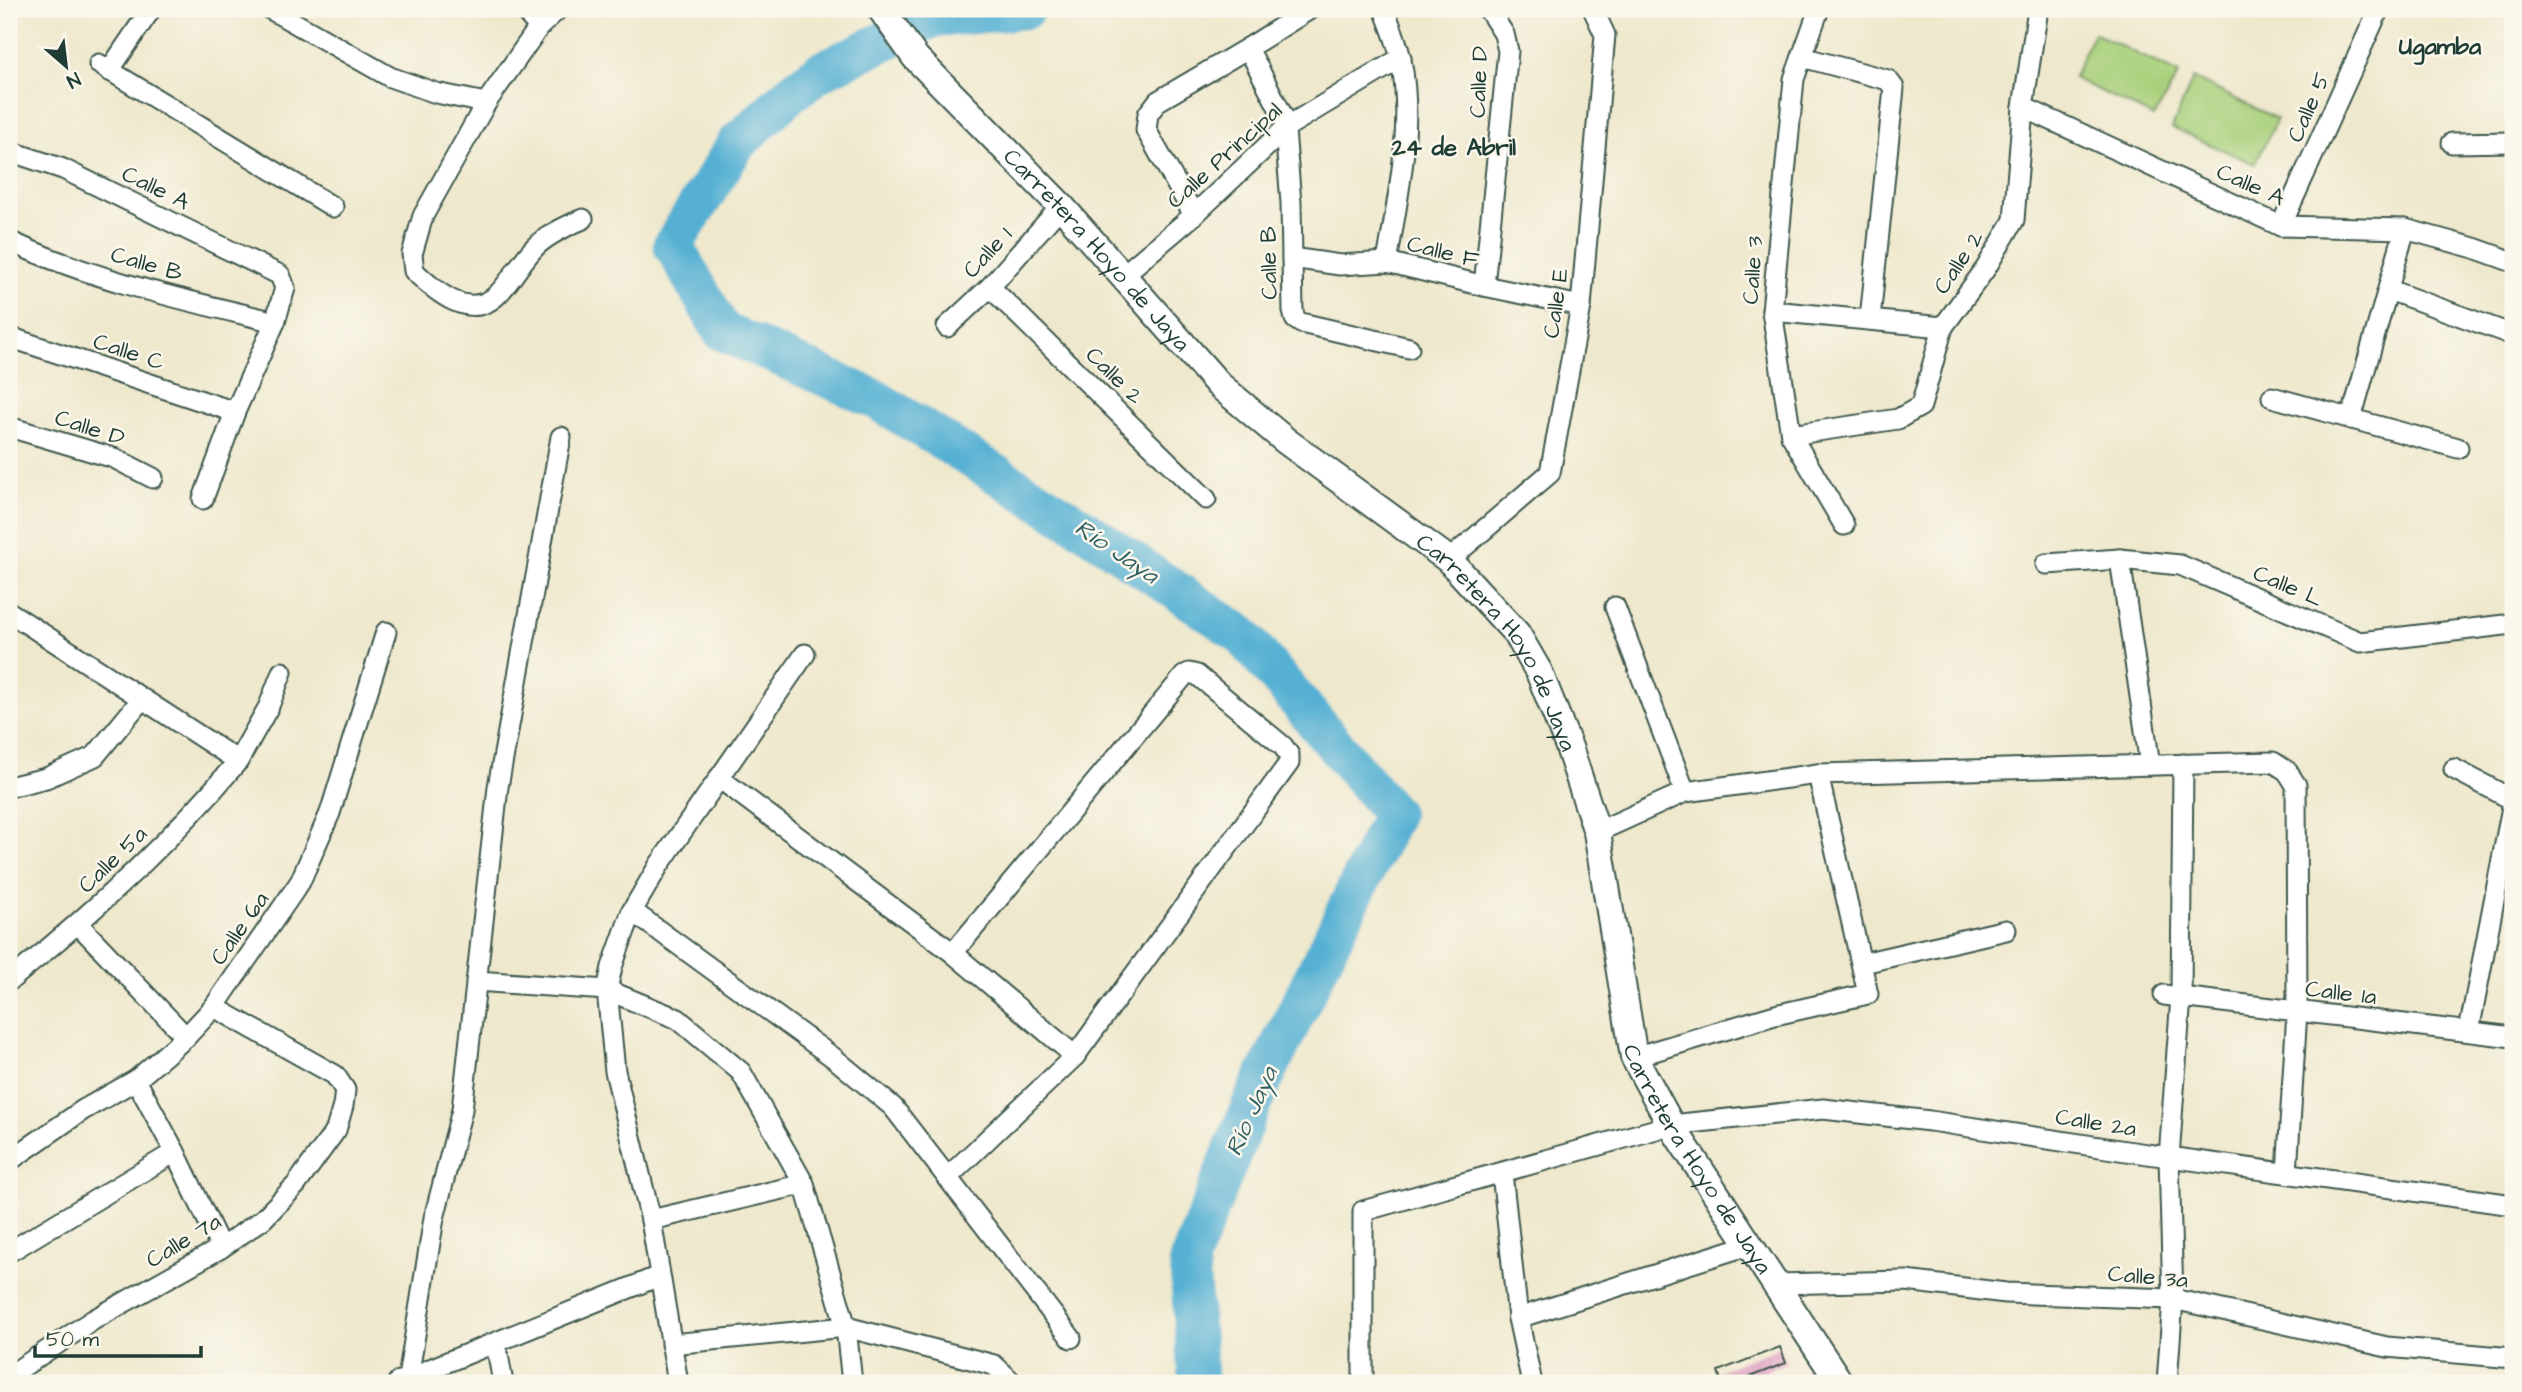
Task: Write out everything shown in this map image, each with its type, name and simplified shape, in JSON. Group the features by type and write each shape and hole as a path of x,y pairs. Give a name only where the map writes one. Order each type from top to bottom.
{"street":[{"path":"151,9 104,68 333,207"},
{"path":"270,9 390,77 436,93 486,103"},
{"path":"523,9 539,27"},
{"path":"558,9 539,27 486,103 423,216 412,254 414,271 438,292 466,306 481,306 499,293 537,244 565,226 583,219"},
{"name":"Carretera Hoyo de Jaya","path":"881,9 915,57 1061,206 1219,385 1286,442 1449,560 1517,634 1539,672 1569,747 1597,832 1634,1057 1671,1125 1840,1383"},
{"path":"1195,215 1146,130 1149,114 1158,101 1310,9"},
{"path":"1384,9 1401,58 1406,105 1401,181 1387,262"},
{"name":"Calle D","path":"1484,286 1508,51 1504,34 1488,9"},
{"name":"Calle E","path":"1449,560 1550,473 1581,306 1605,35 1593,9"},
{"name":"Calle 3","path":"1819,9 1794,79 1772,310 1791,435 1844,525"},
{"name":"Calle 2","path":"1791,435 1898,419 1921,406 1944,327 1986,268 2014,220 2023,107 2038,9"},
{"name":"Calle 5","path":"2281,226 2379,9"},
{"name":"Calle B","path":"1248,48 1287,128 1295,319 1301,323 1409,348"},
{"path":"1802,57 1888,80 1894,88 1870,319"},
{"name":"Calle Principal","path":"1122,276 1195,215 1287,128 1401,58"},
{"name":"Calle A","path":"2023,107 2281,226 2405,229 2513,262"},
{"path":"2452,143 2513,142"},
{"name":"Calle A","path":"9,151 63,169 280,275 285,288 275,322"},
{"name":"Calle 1","path":"947,327 990,286 1061,206"},
{"path":"2351,419 2405,229"},
{"name":"Calle B","path":"9,241 34,253 142,289 275,322"},
{"name":"Calle F","path":"1292,258 1339,265 1387,262 1581,306"},
{"name":"Calle 2","path":"990,286 1206,499"},
{"path":"2389,290 2513,335"},
{"path":"1772,310 1944,327"},
{"path":"203,499 235,412 275,322"},
{"name":"Calle C","path":"9,337 235,412"},
{"path":"2272,397 2458,448"},
{"name":"Calle D","path":"9,427 114,458 153,478"},
{"path":"402,1381 434,1218 462,1111 498,787 561,437"},
{"path":"2120,559 2150,765"},
{"name":"Calle L","path":"2046,564 2120,559 2180,565 2360,642 2513,624"},
{"path":"1615,607 1685,792"},
{"path":"9,612 237,761"},
{"name":"Calle 6a","path":"11,1154 136,1080 186,1037 214,1007 300,882 330,814 386,632"},
{"path":"678,1383 651,1220 615,1071 607,989 632,911 659,865 805,654"},
{"name":"Calle 5a","path":"9,981 79,925 198,809 237,761 269,706 282,672"},
{"path":"948,1177 1075,1056 1289,763 1289,755 1283,746 1197,675 1189,673 953,953"},
{"path":"9,787 46,778 95,756 141,700"},
{"path":"1597,832 1685,792 1818,774 2273,762 2287,771 2296,785 2297,1011 2287,1174"},
{"path":"2167,1383 2173,1299 2169,1157 2172,996 2183,764"},
{"path":"2454,769 2513,801 2469,1031"},
{"path":"1634,1057 1775,1014 1864,997 1869,990 1818,774"},
{"path":"719,778 953,953 1075,1056"},
{"path":"632,911 834,1059 893,1107 1071,1338"},
{"path":"79,925 186,1037"},
{"path":"1863,963 2007,930"},
{"path":"477,981 607,989 678,1019 741,1072 804,1184 846,1327 852,1383"},
{"name":"Calle 1a","path":"2172,996 2513,1037"},
{"name":"Calle 7a","path":"9,1376 93,1320 221,1248 263,1219 296,1185 336,1130 345,1090 335,1075 214,1007"},
{"path":"136,1080 175,1152 221,1248"},
{"name":"Calle 2a","path":"1363,1383 1363,1211 1671,1125 1823,1109 1930,1121 2513,1205"},
{"path":"9,1252 175,1152"},
{"path":"1502,1173 1518,1318 1532,1383"},
{"path":"651,1220 804,1184"},
{"path":"1518,1318 1749,1245"},
{"path":"402,1381 659,1276"},
{"name":"Calle 3a","path":"1774,1284 1906,1281 2006,1293 2173,1299 2387,1348 2513,1358"},
{"path":"671,1344 846,1327 995,1365 1013,1383"},
{"path":"496,1343 503,1383"}],"green space":[{"path":"2094,33 2179,74 2154,117 2073,78"},
{"path":"2193,78 2277,119 2255,164 2172,128"}],"building":[{"path":"1780,1347 1786,1363 1734,1383 1722,1383 1718,1371"}],"waterway":[{"name":"Río Jaya","path":"1025,9 933,18 821,71 791,93 737,143 673,245 722,331 875,399 1085,529 1242,635 1393,814 1252,1103 1189,1260 1198,1383"}],"district":[{"name":"Ugamba","path":"2440,46"},
{"name":"24 de Abril","path":"1454,147"}]}
